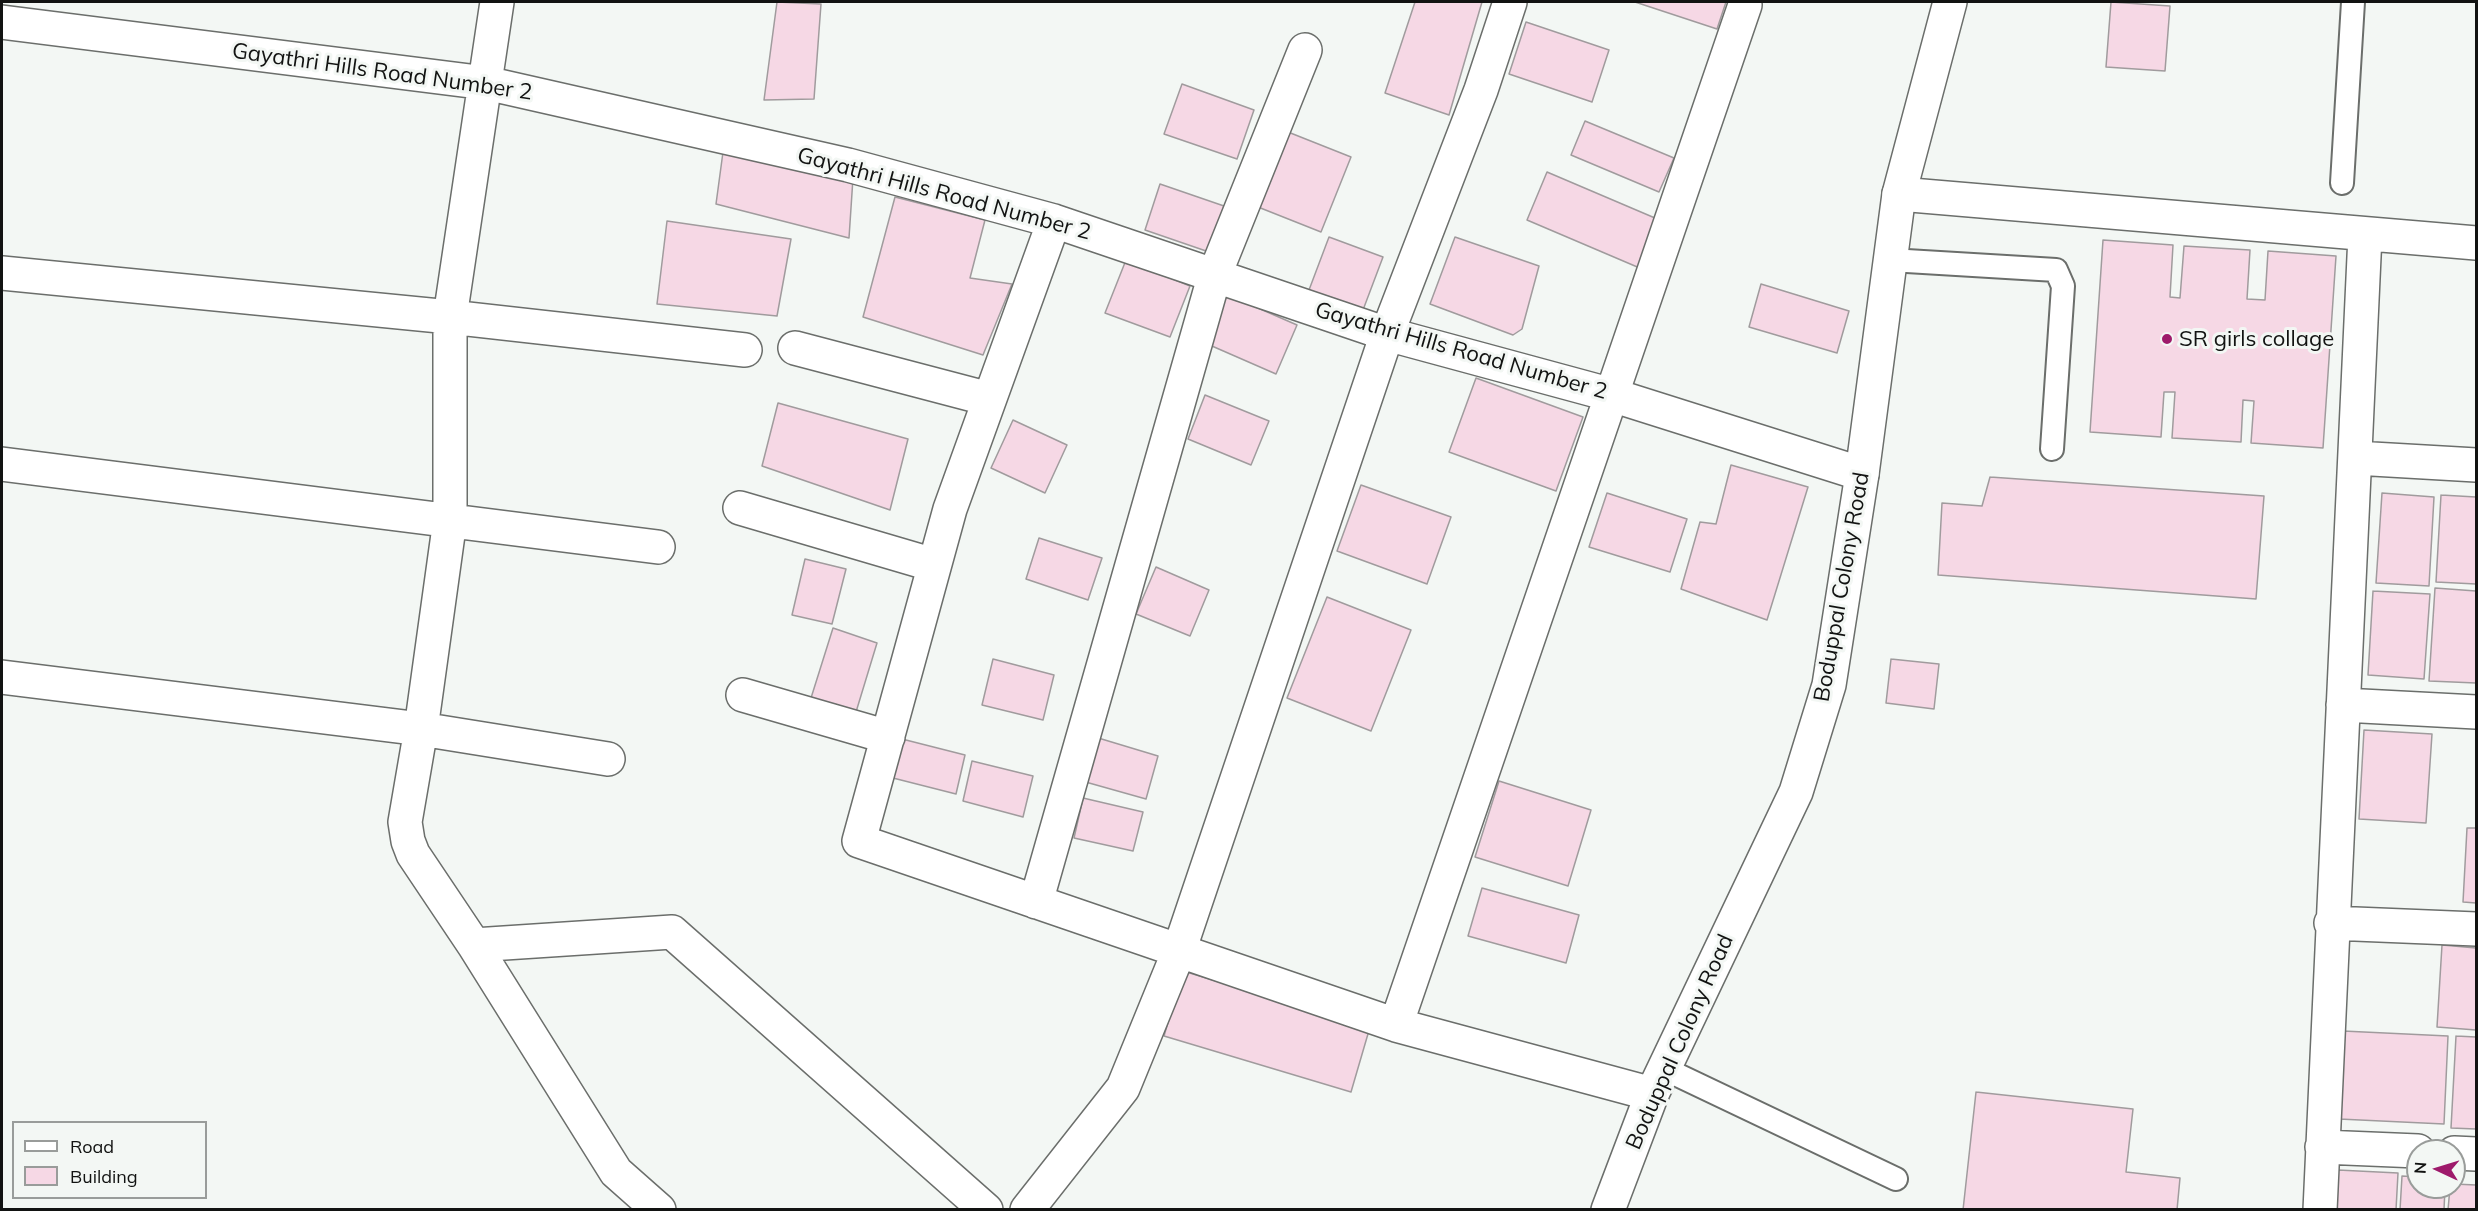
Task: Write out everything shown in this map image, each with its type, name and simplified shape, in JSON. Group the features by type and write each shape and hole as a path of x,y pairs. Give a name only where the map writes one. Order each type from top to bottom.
{"street":[{"path":"497,2 450,317 450,520 421,729 405,822 413,854 474,945 616,1172 659,1209"},
{"path":"1027,1209 1123,1088 1179,951 1387,334 1481,90 1510,2"},
{"name":"Boduppal Colony Road","path":"1608,1209 1659,1081 1796,792 1829,685 1863,474 1899,194 1950,2"},
{"path":"1396,1025 1745,5"},
{"name":"Gayathri Hills Road Number 2","path":"2,22 486,82 848,165 1053,221 1387,334 1612,395 1863,474"},
{"path":"1036,902 1215,274 1305,50"},
{"path":"1899,194 2476,243"},
{"path":"1053,221 950,509 860,841 1396,1025 1659,1081"},
{"path":"2320,1209 2331,923 2365,235"},
{"path":"2,273 450,317 745,350"},
{"path":"795,348 989,399"},
{"path":"2355,458 2476,465"},
{"path":"2,465 658,547"},
{"path":"740,508 934,565"},
{"path":"2,677 421,729 608,759"},
{"path":"743,695 888,737"},
{"path":"2343,705 2476,712"},
{"path":"2331,923 2476,929"},
{"path":"474,945 672,932 986,1209"},
{"path":"2322,1147 2406,1150"}],"lane":[{"path":"2342,183 2353,2"},
{"path":"1890,261 2056,270 2062,286 2052,449"},
{"path":"1659,1081 1896,1179"}],"building":[{"path":"777,2 821,4 814,99 764,100"},
{"path":"1415,2 1482,2 1449,115 1385,93"},
{"path":"1635,2 1726,2 1717,29"},
{"path":"2111,2 2170,6 2165,71 2106,67"},
{"path":"1526,22 1609,50 1592,102 1509,74"},
{"path":"1182,84 1254,110 1237,159 1164,134"},
{"path":"1585,121 1674,158 1659,192 1571,155"},
{"path":"1288,132 1351,157 1321,232 1258,207"},
{"path":"723,152 853,178 849,238 716,204"},
{"path":"1547,172 1662,221 1642,269 1527,220"},
{"path":"1160,184 1224,206 1209,252 1145,230"},
{"path":"895,197 985,220 970,278 1012,284 983,355 863,317"},
{"path":"667,221 791,239 777,316 657,304"},
{"path":"1329,237 1383,257 1363,310 1309,290"},
{"path":"1455,237 1539,266 1522,329 1513,335 1430,304"},
{"path":"2103,240 2173,245 2170,297 2180,298 2184,246 2250,250 2247,299 2265,300 2268,251 2336,256 2323,448 2251,443 2254,401 2243,400 2241,442 2172,438 2175,392 2164,392 2161,437 2090,432"},
{"path":"1126,260 1190,286 1170,337 1105,313"},
{"path":"1761,284 1849,311 1837,353 1749,327"},
{"path":"1226,294 1297,325 1276,374 1205,343"},
{"path":"1476,378 1583,417 1556,491 1449,452"},
{"path":"1205,395 1269,421 1251,465 1188,439"},
{"path":"778,403 908,439 890,510 762,466"},
{"path":"1013,420 1067,445 1045,493 991,468"},
{"path":"1731,465 1808,487 1767,620 1681,589 1700,522 1716,524"},
{"path":"1990,477 2264,496 2256,599 1938,575 1942,503 1982,506"},
{"path":"1361,485 1451,517 1427,584 1337,551"},
{"path":"1607,493 1687,519 1670,572 1589,547"},
{"path":"2382,493 2434,497 2429,586 2376,583"},
{"path":"2441,495 2476,497 2476,584 2436,582"},
{"path":"1039,538 1102,558 1088,600 1026,579"},
{"path":"805,559 846,569 832,624 792,615"},
{"path":"1156,567 1209,590 1190,636 1136,614"},
{"path":"2435,588 2476,591 2476,683 2429,681"},
{"path":"2373,591 2430,594 2424,679 2368,675"},
{"path":"1327,597 1411,630 1371,731 1287,698"},
{"path":"833,628 877,643 856,712 811,698"},
{"path":"993,659 1054,675 1043,720 982,705"},
{"path":"1891,659 1939,664 1934,709 1886,703"},
{"path":"2364,730 2432,734 2426,823 2359,819"},
{"path":"1095,737 1158,756 1146,799 1082,781"},
{"path":"902,739 965,755 956,794 893,778"},
{"path":"972,761 1033,776 1023,817 963,801"},
{"path":"1499,781 1591,810 1568,886 1475,857"},
{"path":"1083,798 1143,812 1133,851 1074,838"},
{"path":"2467,828 2476,828 2476,903 2463,902"},
{"path":"1482,888 1579,915 1566,963 1468,936"},
{"path":"2442,945 2476,948 2476,1030 2437,1027"},
{"path":"1183,971 1370,1027 1351,1092 1164,1036"},
{"path":"2343,1031 2448,1036 2444,1124 2339,1119"},
{"path":"2456,1036 2476,1037 2476,1129 2451,1128"},
{"path":"1976,1092 2133,1109 2126,1172 2180,1178 2177,1210 1963,1210"},
{"path":"2338,1170 2398,1173 2396,1210 2336,1210"},
{"path":"2402,1176 2406,1176 2406,1199 2444,1199 2444,1210 2400,1210"},
{"path":"2466,1185 2476,1185 2476,1210 2448,1210 2449,1199 2466,1199"}],"place":[{"name":"SR girls collage","path":"2167,339"}]}
